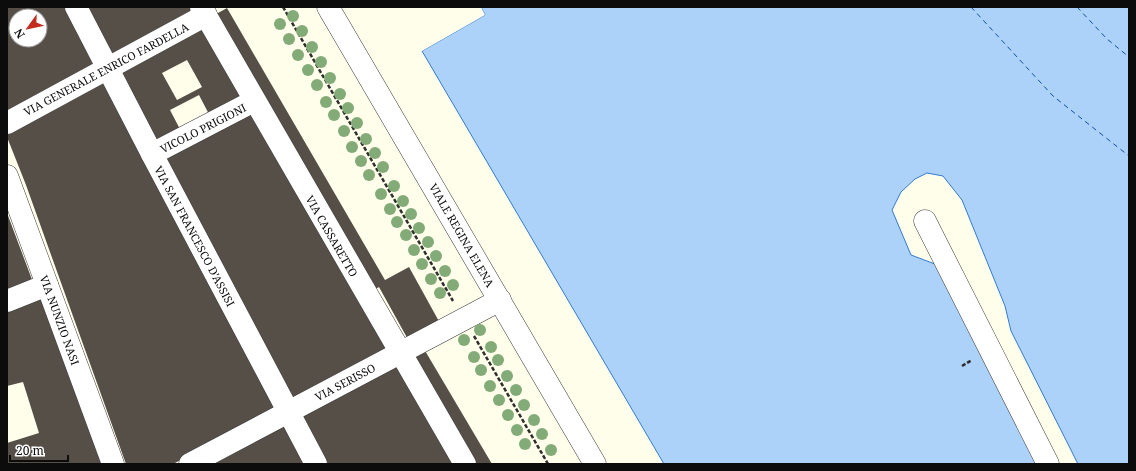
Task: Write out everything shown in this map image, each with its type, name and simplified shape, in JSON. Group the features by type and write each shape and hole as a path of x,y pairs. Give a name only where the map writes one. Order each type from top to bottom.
{"street":[{"name":"VIA SAN FRANCESCO D'ASSISI","path":"76,7 316,464"},
{"name":"VIALE REGINA ELENA","path":"328,7 500,300 588,461"},
{"name":"VIA GENERALE ENRICO FARDELLA","path":"7,123 109,69 203,11"},
{"name":"VIA CASSARETTO","path":"203,11 465,464"},
{"name":"VICOLO PRIGIONI","path":"152,154 254,101"},
{"name":"VIA NUNZIO NASI","path":"7,176 113,464"},
{"path":"925,221 1048,464"},
{"path":"7,301 47,285"},
{"name":"VIA SERISSO","path":"190,464 500,300"}],"path":[{"path":"284,7 548,464"}],"water":[{"path":"481,7 1129,7 1129,464 1078,464 1011,331 1005,306 962,200 943,176 927,173 915,179 901,192 892,210 911,255 935,264 1034,456 1036,464 664,464 422,51 485,15"}],"pier":[{"path":"479,7 481,7 485,15 422,51 421,49 482,14"}],"building":[{"path":"7,7 68,7 101,64 7,114"},
{"path":"88,7 190,7 196,17 116,60"},
{"path":"227,8 385,280 409,267 441,325 410,343 379,287 369,293 209,18"},
{"path":"200,25 248,101 212,120 199,95 170,110 183,135 159,147 117,69","holes":["187,60 202,87 177,100 162,73"]},
{"path":"105,78 279,410 173,464 126,464 26,185 7,137 7,131"},
{"path":"250,106 393,351 294,404 162,152"},
{"path":"7,213 34,285 7,297"},
{"path":"41,295 102,464 7,464 7,443 39,433 23,382 7,386 7,308"},
{"path":"424,349 492,464 468,464 408,357"},
{"path":"397,362 456,464 328,464 302,414"},
{"path":"286,422 307,464 207,464"}],"ferry route":[{"path":"971,7 1053,96 1129,156"},
{"path":"1077,7 1107,39 1129,57"}]}
